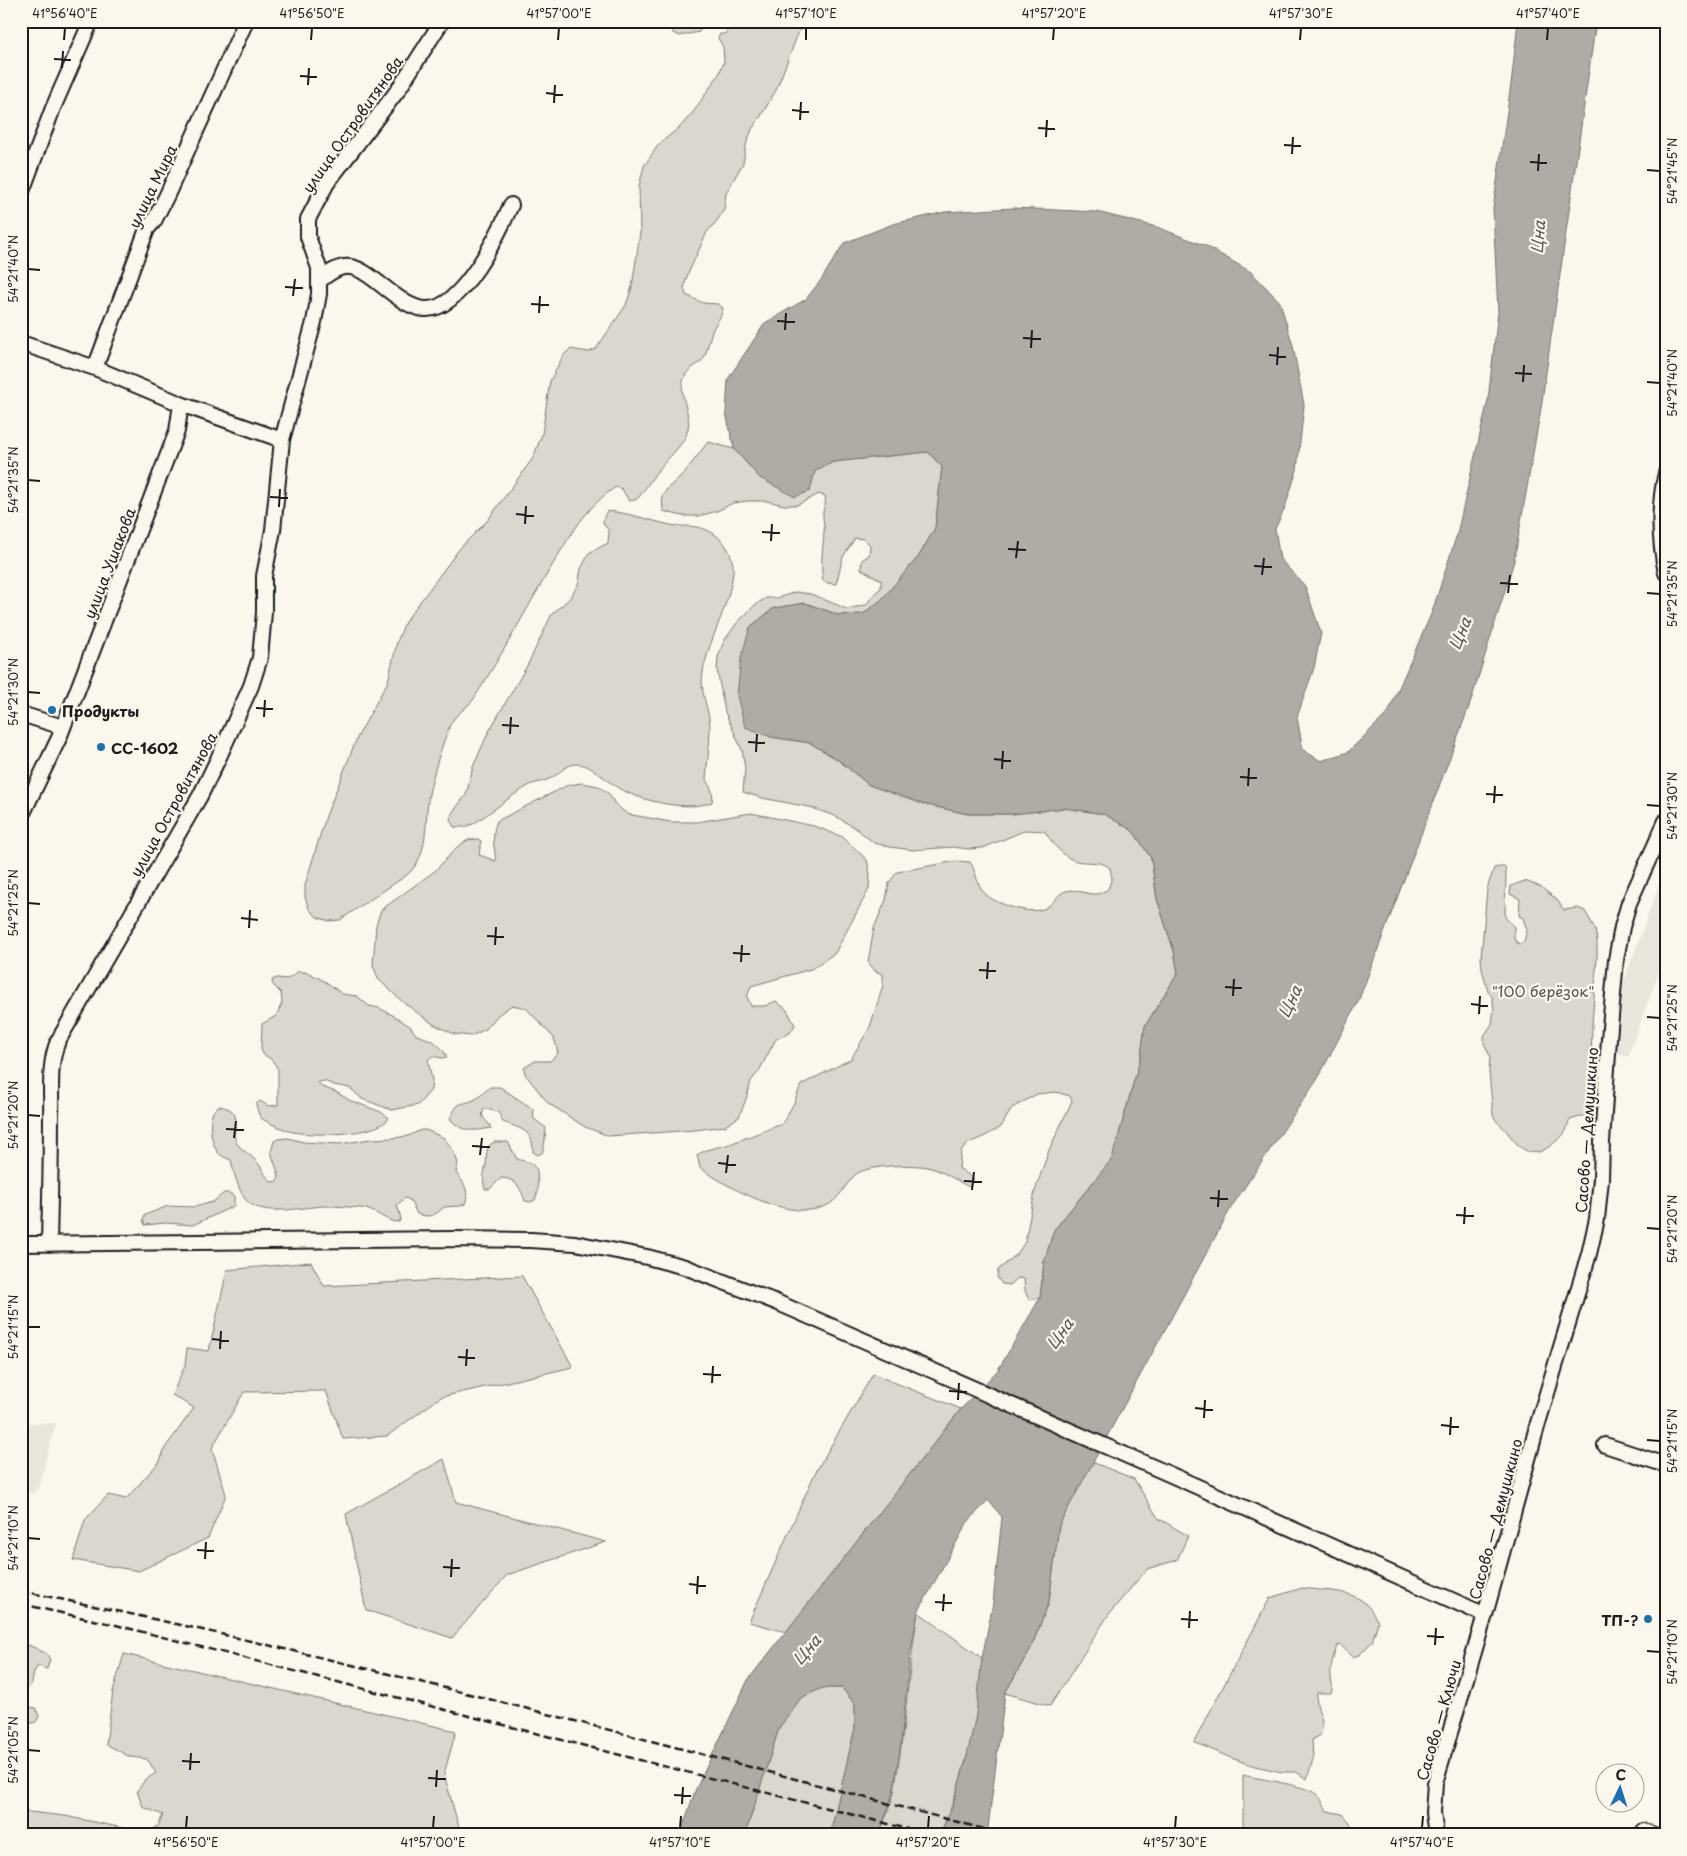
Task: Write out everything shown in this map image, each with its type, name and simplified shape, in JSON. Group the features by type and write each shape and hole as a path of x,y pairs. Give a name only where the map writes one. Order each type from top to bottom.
{"street":[{"path":"21,194 53,108 91,21"},
{"name":"улица Мира","path":"95,368 147,229 154,221 167,195 246,21"},
{"name":"улица Островитянова","path":"49,1244 53,1054 64,1028 200,796 256,672 262,646 264,576 274,522 282,440 317,309 320,280 316,258 308,237 308,219 327,183 398,90 442,21"},
{"path":"320,280 344,267 354,268 366,274 401,300 411,305 426,309 441,306 455,296 465,285 498,235 511,205"},
{"path":"21,343 95,368 181,404 282,440"},
{"name":"улица Ушакова","path":"21,817 63,727 177,431 181,404"},
{"path":"1666,473 1660,502 1660,529 1666,573"},
{"path":"21,714 63,727"},
{"name":"Сасово — Демушкино","path":"1485,1616 1538,1423 1589,1254 1597,1219 1609,1039 1622,927 1640,875 1666,821"},
{"path":"21,1244 453,1238 575,1243 646,1256 685,1267 776,1302 1169,1474 1485,1616"},
{"path":"1605,1445 1666,1465"},
{"name":"Сасово — Ключи","path":"1436,1835 1433,1813 1435,1782 1485,1616"},
{"path":"1643,1835 1644,1831 1654,1835"}],"shaded area":[{"path":"1666,865 1666,953 1628,1057 1617,1053 1623,984"},
{"path":"21,1417 23,1423 56,1423 38,1489 33,1493 24,1492 21,1495"}],"green space":[{"path":"677,21 706,21 699,32 679,36 673,33 672,26"},
{"path":"727,21 803,21 776,90 752,129 746,145 743,163 726,193 724,210 707,232 687,276 684,288 686,295 703,303 718,304 723,308 712,332 704,358 685,376 682,390 689,422 686,434 681,444 656,473 639,497 629,501 622,489 616,487 605,495 578,524 474,698 452,721 433,777 429,794 423,848 414,867 407,875 340,920 329,921 317,917 309,909 305,897 305,885 326,816 357,738 388,681 397,642 405,622 460,548 487,521 533,458 542,434 550,381 563,356 570,349 589,352 596,349 626,305 632,287 640,233 639,186 644,166 659,144 680,127 694,111 719,74 724,61 723,47 718,38 720,34 725,34 728,28"},
{"path":"708,442 734,449 760,478 815,471 833,462 928,452 942,467 935,528 919,556 882,600 863,614 839,615 805,603 774,608 750,627 771,737 810,743 837,759 869,785 923,804 968,814 1013,814 1064,808 1104,814 1133,831 1151,858 1157,899 1174,951 1178,973 1145,1026 1141,1056 1112,1159 1054,1230 1044,1262 1040,1298 1029,1300 1025,1291 1024,1279 1018,1278 1010,1285 1002,1284 997,1277 998,1270 1017,1254 1025,1242 1035,1191 1049,1150 1072,1101 1070,1096 1056,1092 1037,1094 1012,1108 1001,1127 969,1143 961,1151 959,1168 974,1179 969,1187 932,1168 911,1166 880,1167 856,1174 831,1203 817,1209 800,1210 763,1202 728,1185 700,1168 697,1155 706,1150 730,1144 782,1124 794,1103 801,1085 851,1059 870,1027 883,985 883,974 875,971 868,962 874,928 886,900 889,883 897,872 956,861 970,862 980,887 986,895 1010,907 1028,910 1043,909 1066,891 1100,893 1108,889 1112,878 1110,868 1106,865 1079,862 1065,855 1055,846 1044,831 1026,830 983,848 953,847 913,850 874,843 857,829 835,816 809,807 762,798 743,792 745,768 742,750 725,712 717,670 718,657 724,641 737,623 755,605 766,598 777,598 796,592 811,594 847,609 866,605 881,588 881,580 861,569 862,560 869,555 870,545 864,539 855,538 843,557 836,584 823,581 823,513 825,496 819,494 797,505 784,505 767,501 748,501 733,503 717,511 699,516 682,516 663,511 662,496 685,472"},
{"path":"607,511 670,525 697,527 708,531 720,539 732,558 733,573 728,597 707,655 702,676 710,727 706,780 712,790 712,802 691,806 665,804 640,798 615,786 594,770 583,765 573,764 549,779 523,789 473,824 464,827 454,827 450,820 452,813 466,795 473,767 488,733 528,664 552,614 569,599 578,585 581,569 589,553 608,543 609,531 603,523"},
{"path":"582,783 598,786 609,794 615,804 627,814 671,822 697,822 751,813 814,826 843,837 867,860 870,874 869,889 835,953 811,969 751,986 747,997 751,1006 765,1006 776,1001 787,1010 795,1025 790,1033 776,1039 759,1071 751,1081 739,1117 725,1126 609,1136 585,1127 548,1103 525,1074 524,1068 535,1061 550,1061 558,1053 554,1038 526,1008 512,1005 498,1015 486,1029 471,1036 454,1034 433,1024 404,1003 378,979 373,965 376,925 381,910 436,870 457,847 468,840 478,839 481,841 479,855 496,861 494,836 497,821 568,785"},
{"name":"\"100 берёзок\"","path":"1505,867 1506,872 1505,917 1514,927 1516,942 1520,944 1524,942 1527,930 1523,918 1519,916 1520,899 1510,894 1511,886 1525,881 1541,887 1557,900 1564,910 1578,908 1585,911 1595,929 1597,941 1590,1099 1586,1115 1570,1120 1566,1131 1561,1137 1548,1148 1535,1153 1529,1152 1518,1145 1493,1115 1489,1072 1490,1056 1484,1043 1484,1036 1492,1024 1494,1008 1482,969 1481,958 1487,889 1494,868"},
{"path":"299,971 309,973 326,982 342,994 357,996 369,1006 379,1008 396,1017 411,1027 416,1035 431,1040 441,1048 447,1057 432,1056 428,1060 432,1080 431,1090 418,1105 392,1110 362,1099 350,1088 324,1081 318,1082 322,1087 381,1112 389,1118 382,1124 359,1131 314,1134 286,1130 261,1118 256,1104 260,1101 268,1106 278,1105 278,1069 272,1060 263,1054 261,1049 262,1024 276,1016 282,1003 281,993 273,985 272,980 277,978 287,979"},
{"path":"490,1087 500,1087 533,1109 534,1119 546,1128 542,1153 538,1155 533,1152 531,1139 525,1131 503,1122 499,1113 489,1109 484,1109 483,1115 491,1128 480,1130 464,1129 450,1119 459,1105 474,1100"},
{"path":"219,1106 228,1108 233,1112 236,1122 235,1139 238,1145 258,1163 272,1182 277,1181 279,1176 271,1152 274,1141 278,1139 288,1138 303,1142 340,1144 408,1136 421,1130 426,1130 444,1138 453,1150 458,1163 456,1173 464,1184 467,1195 465,1204 444,1207 435,1214 425,1216 417,1214 410,1200 405,1198 397,1205 401,1218 399,1222 394,1222 361,1208 326,1206 284,1210 261,1209 245,1199 231,1160 218,1153 215,1146 210,1127 212,1114"},
{"path":"494,1142 508,1142 517,1159 531,1163 537,1170 538,1190 535,1200 525,1201 517,1185 506,1178 501,1178 490,1189 485,1189 483,1179 487,1152 489,1146"},
{"path":"224,1193 234,1196 234,1206 193,1225 166,1223 145,1225 143,1220 145,1215 168,1206 194,1207 213,1202"},
{"path":"311,1262 324,1286 522,1276 573,1367 441,1397 387,1436 343,1439 326,1391 244,1392 212,1448 226,1495 208,1538 139,1571 73,1560 85,1520 108,1495 126,1499 160,1461 165,1448 194,1408 172,1395 185,1365 187,1348 209,1351 227,1270"},
{"path":"873,1374 961,1409 786,1632 749,1622 815,1473"},
{"path":"444,1459 456,1502 606,1542 507,1575 452,1638 366,1610 346,1514"},
{"path":"1092,1462 1134,1479 1158,1518 1188,1536 1177,1560 1147,1569 1109,1614 1050,1706 1005,1693 1031,1648 1049,1602 1059,1525"},
{"path":"1302,1588 1340,1592 1355,1596 1366,1604 1378,1622 1372,1642 1359,1655 1352,1657 1342,1646 1337,1646 1331,1668 1331,1693 1317,1693 1317,1704 1322,1728 1321,1734 1312,1740 1313,1759 1307,1779 1296,1772 1282,1772 1255,1766 1194,1742 1270,1598"},
{"path":"918,1612 982,1658 976,1716 970,1747 961,1777 940,1835 879,1835 894,1791"},
{"path":"29,1645 47,1654 50,1660 47,1669 38,1666 34,1672 32,1683 22,1696 28,1701 29,1707 36,1708 39,1716 36,1722 21,1726 21,1649"},
{"path":"124,1654 456,1731 444,1774 461,1835 21,1835 21,1811 65,1816 148,1833 158,1826 163,1815 143,1807 137,1791 145,1780 156,1773 147,1759 130,1757 106,1744 113,1691"},
{"path":"822,1688 842,1688 855,1704 855,1728 830,1835 745,1835 779,1728 800,1698"},
{"path":"1243,1775 1292,1785 1316,1794 1323,1802 1327,1811 1342,1814 1356,1835 1261,1835 1256,1830 1247,1829 1243,1825"}],"water":[{"name":"Цна","path":"1518,21 1596,21 1541,408 1514,561 1470,704 1358,1002 1317,1080 1232,1206 1059,1525 1049,1602 1031,1648 1005,1693 987,1835 940,1835 952,1807 966,1760 976,1715 982,1658 993,1603 1002,1517 988,1500 967,1523 918,1612 910,1655 901,1744 893,1793 879,1835 830,1835 855,1728 855,1704 842,1688 822,1688 801,1698 779,1728 745,1835 680,1835 695,1791 748,1680 961,1409 998,1370 1040,1298 1044,1262 1054,1230 1112,1159 1141,1056 1145,1026 1178,973 1174,951 1157,899 1151,858 1133,831 1104,814 1064,808 1013,814 968,814 923,804 869,785 837,759 810,743 771,737 745,727 737,696 741,658 750,627 774,608 805,603 839,615 863,614 881,600 919,556 935,528 942,467 928,452 833,462 815,471 810,491 795,497 760,478 734,449 726,413 728,379 765,323 806,299 821,280 844,243 893,224 945,212 1014,208 1097,212 1157,227 1206,246 1251,272 1280,302 1293,346 1304,405 1297,470 1285,507 1275,529 1280,559 1305,586 1321,633 1314,668 1297,717 1303,750 1321,761 1348,752 1388,713 1432,612 1457,534 1488,400 1498,312 1493,209"}],"railway":[{"path":"21,1591 145,1617 393,1675 1007,1835"},
{"path":"21,1604 116,1625 931,1835"}],"place":[{"name":"Продукты","path":"52,710"},
{"name":"СС-1602","path":"101,747"},
{"name":"ТП-?","path":"1648,1619"}]}
